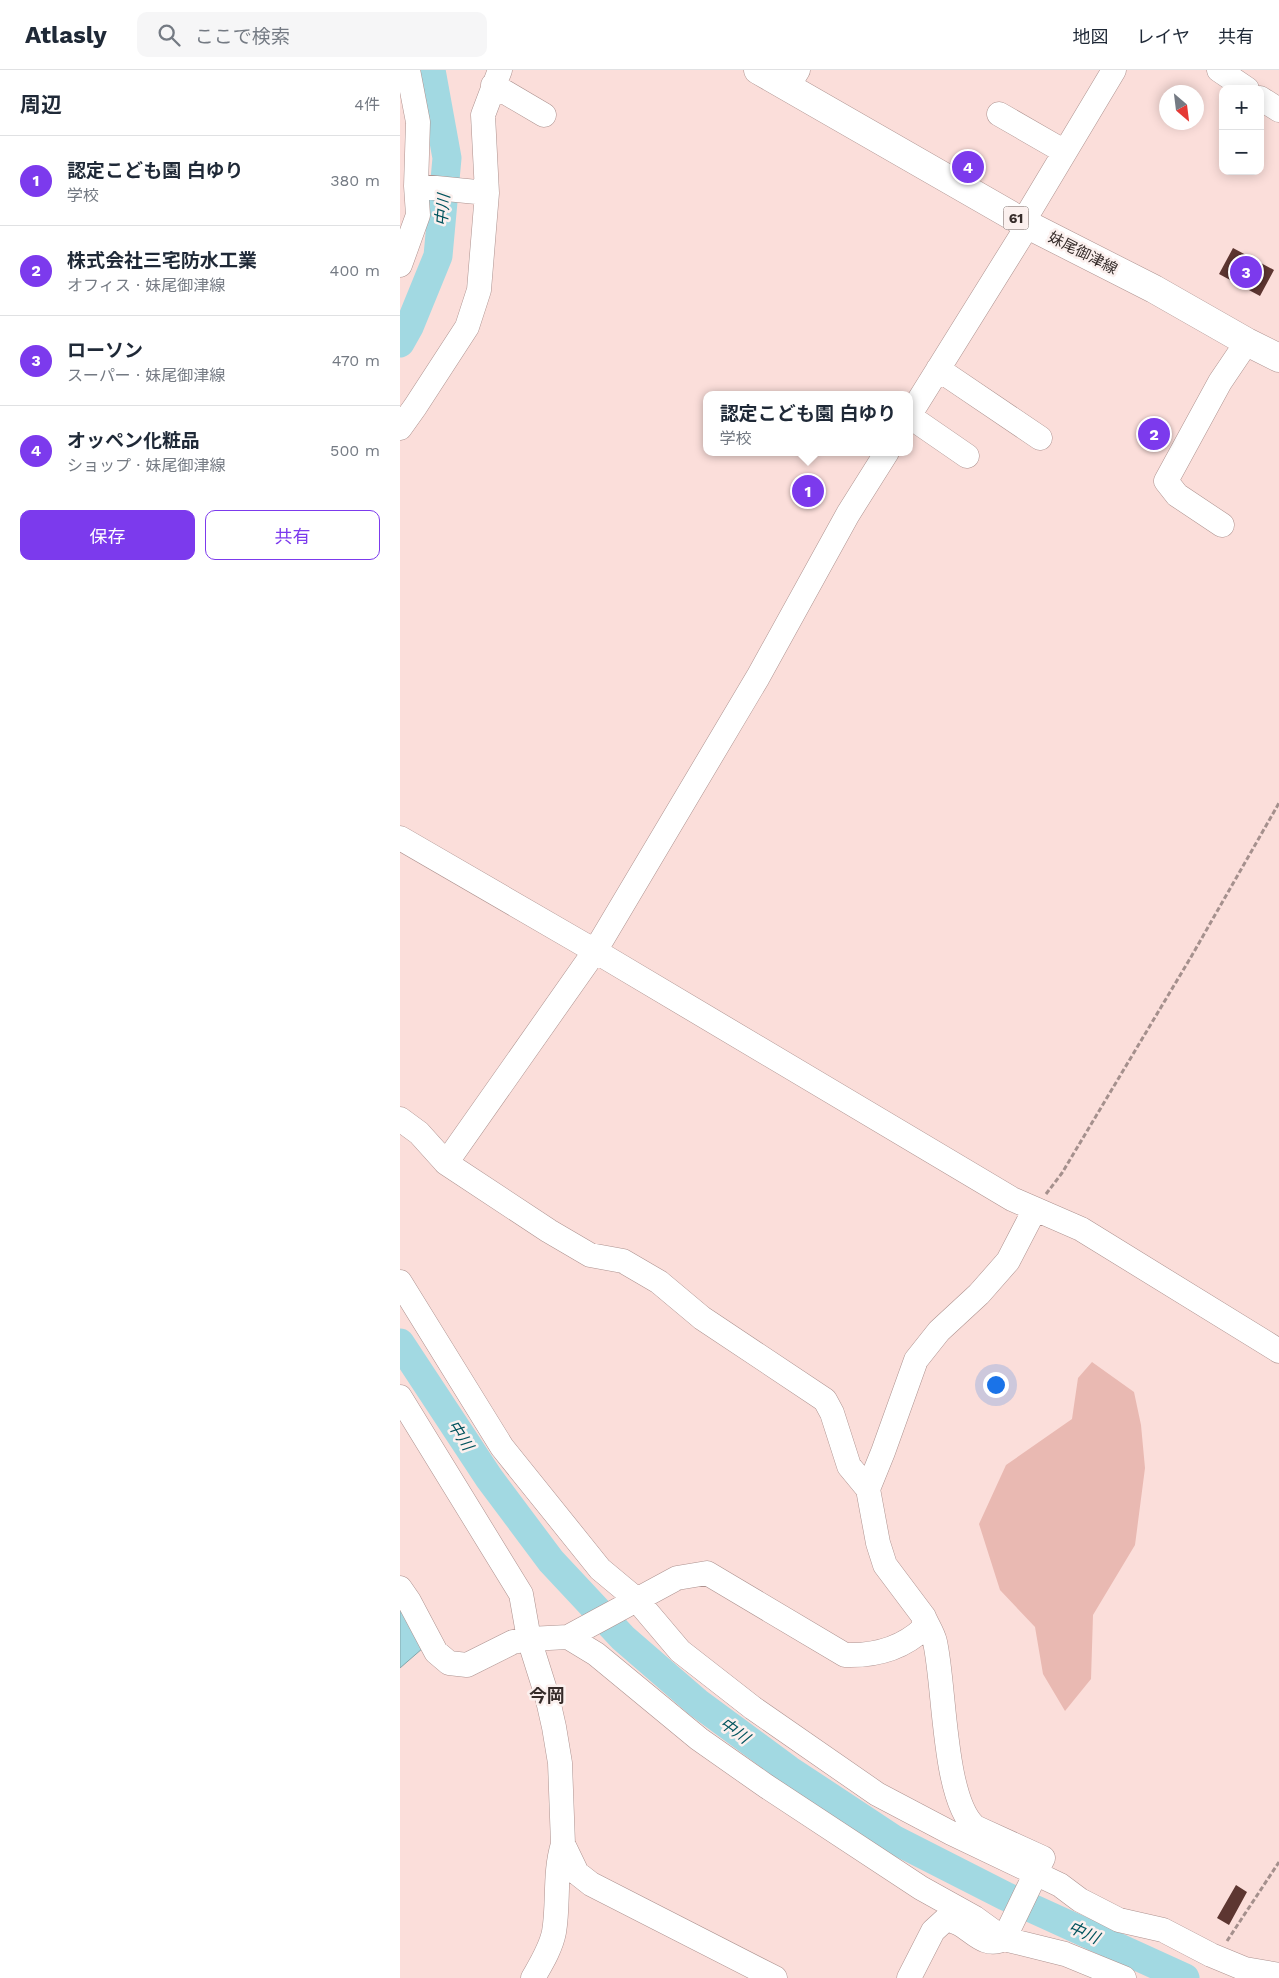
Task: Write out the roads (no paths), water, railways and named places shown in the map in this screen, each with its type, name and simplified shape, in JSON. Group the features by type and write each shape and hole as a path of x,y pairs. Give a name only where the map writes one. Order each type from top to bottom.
{"main road":[{"name":"妹尾御津線","path":"758,70 793,79 1026,224 1154,289 1247,342 1277,351"}],"street":[{"path":"400,265 418,215 416,186 418,122 408,70"},
{"path":"913,410 1026,224 1065,152 1114,70"},
{"path":"1219,70 1241,85"},
{"path":"400,428 467,327 479,290 487,193 483,115 497,77 544,115"},
{"path":"999,114 1065,152"},
{"path":"416,186 487,193"},
{"path":"1222,525 1178,495 1166,481 1220,382 1247,342"},
{"path":"938,370 1040,438"},
{"path":"913,419 967,456"},
{"path":"446,1163 595,951 758,676 848,514 884,456"},
{"path":"400,838 595,951 1012,1199 1081,1229 1279,1351"},
{"path":"400,1119 419,1133 446,1163 549,1231 590,1255 622,1261 659,1282 702,1318 825,1400 832,1413 849,1466 868,1489 878,1543 885,1565 924,1617 934,1640 952,1774 959,1804 968,1821 975,1827 1043,1858 1006,1936 995,1944 986,1942 953,1920 945,1920 933,1931 909,1978"},
{"path":"868,1489 916,1360 940,1331 979,1294 1008,1261 1035,1209"},
{"path":"400,1282 502,1447 600,1569 636,1599 680,1651 753,1708 877,1794 1035,1877 1060,1885 1080,1900 1119,1920 1163,1930 1211,1955 1244,1969 1279,1975"},
{"path":"400,1397 521,1594 529,1638 547,1696 560,1764 563,1844 556,1880 554,1932 549,1947 533,1978"},
{"path":"400,1588 410,1601 436,1652 449,1663 466,1665 513,1642 529,1638 571,1635 677,1578 707,1573 845,1655 864,1656 888,1650 911,1640 924,1628 924,1617"},
{"path":"571,1635 699,1739 766,1786 921,1888 1006,1936 1065,1954 1124,1978"},
{"path":"563,1844 577,1873 591,1884 775,1978"}],"water":[{"path":"400,1596 423,1648 400,1668"}],"waterway":[{"name":"中川","path":"400,343 409,327 438,256 447,158 431,70"},
{"name":"中川","path":"400,1343 489,1478 551,1561 623,1638 698,1703 789,1770 895,1840 1005,1896 1185,1978"}],"place":[{"name":"オッペン化粧品","path":"968,167"},
{"name":"ローソン","path":"1246,272"},
{"name":"株式会社三宅防水工業","path":"1154,434"},
{"name":"認定こども園 白ゆり","path":"808,491"}],"district":[{"name":"今岡","path":"547,1696"}]}
